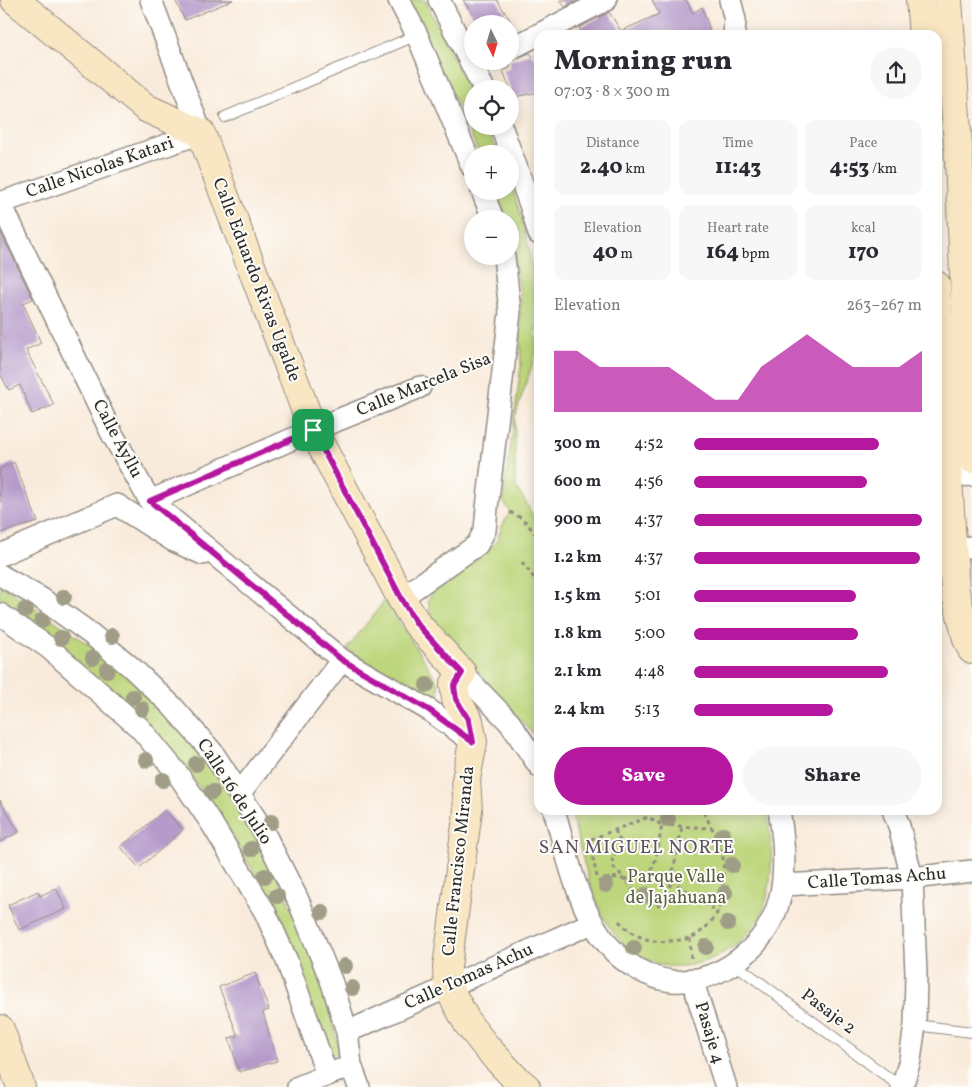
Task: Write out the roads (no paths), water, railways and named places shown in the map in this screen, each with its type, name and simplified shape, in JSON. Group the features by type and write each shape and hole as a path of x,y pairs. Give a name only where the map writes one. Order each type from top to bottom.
{"street":[{"path":"15,0 146,108 201,133"},
{"path":"151,0 201,133"},
{"path":"399,0 418,35 464,147"},
{"path":"439,0 464,39"},
{"path":"547,30 606,0"},
{"path":"730,0 734,30"},
{"path":"920,0 923,30"},
{"path":"948,0 959,171 972,459"},
{"path":"519,44 534,37"},
{"name":"Calle Nicolas Katari","path":"0,203 201,133"},
{"name":"Calle Eduardo Rivas Ugalde","path":"201,133 313,430 401,598 417,624 462,673"},
{"path":"504,135 534,217"},
{"name":"Calle Ayllu","path":"0,203 112,432 150,501 342,660 429,710 473,742"},
{"path":"401,598 477,545 486,530 486,508 510,312 505,265"},
{"path":"942,359 952,482 955,591 972,650"},
{"name":"Calle Marcela Sisa","path":"150,501 313,430 420,387"},
{"path":"0,555 117,505 174,541 230,566"},
{"name":"Calle 16 de Julio","path":"0,575 42,599 91,634 131,667 172,706 213,753 261,827 298,900 332,983 347,1032 351,1065 358,1087"},
{"name":"Calle 16 de Julio","path":"0,614 49,648 140,728 177,773 212,824 264,912 287,962 327,1075"},
{"path":"239,794 342,660"},
{"path":"462,673 510,723 534,757"},
{"name":"Calle Francisco Miranda","path":"462,673 454,686 456,699 469,721 473,742 466,780 468,810 447,967 448,987 468,1024 488,1049 526,1087"},
{"path":"555,815 579,894 592,923 610,948 629,963 649,975 671,981 692,979 716,973 735,964 755,945 767,928 779,902 783,885 783,834 780,815"},
{"path":"895,815 912,878 916,973 915,1025 910,1060 902,1087"},
{"name":"Calle Tomas Achu","path":"783,885 912,878 972,872"},
{"name":"Calle Tomas Achu","path":"347,1032 592,923"},
{"name":"Pasaje 4","path":"692,979 726,1087"},
{"path":"0,1029 21,1087"},
{"path":"298,1087 351,1065"}],"lane":[{"path":"225,117 418,35"},
{"name":"Pasaje 2","path":"735,964 902,1087"},
{"path":"915,1025 972,1032"}],"district":[{"name":"SAN MIGUEL NORTE","path":"637,848"}],"park label":[{"name":"Parque Valle de Jajahuana","path":"676,888"}]}
